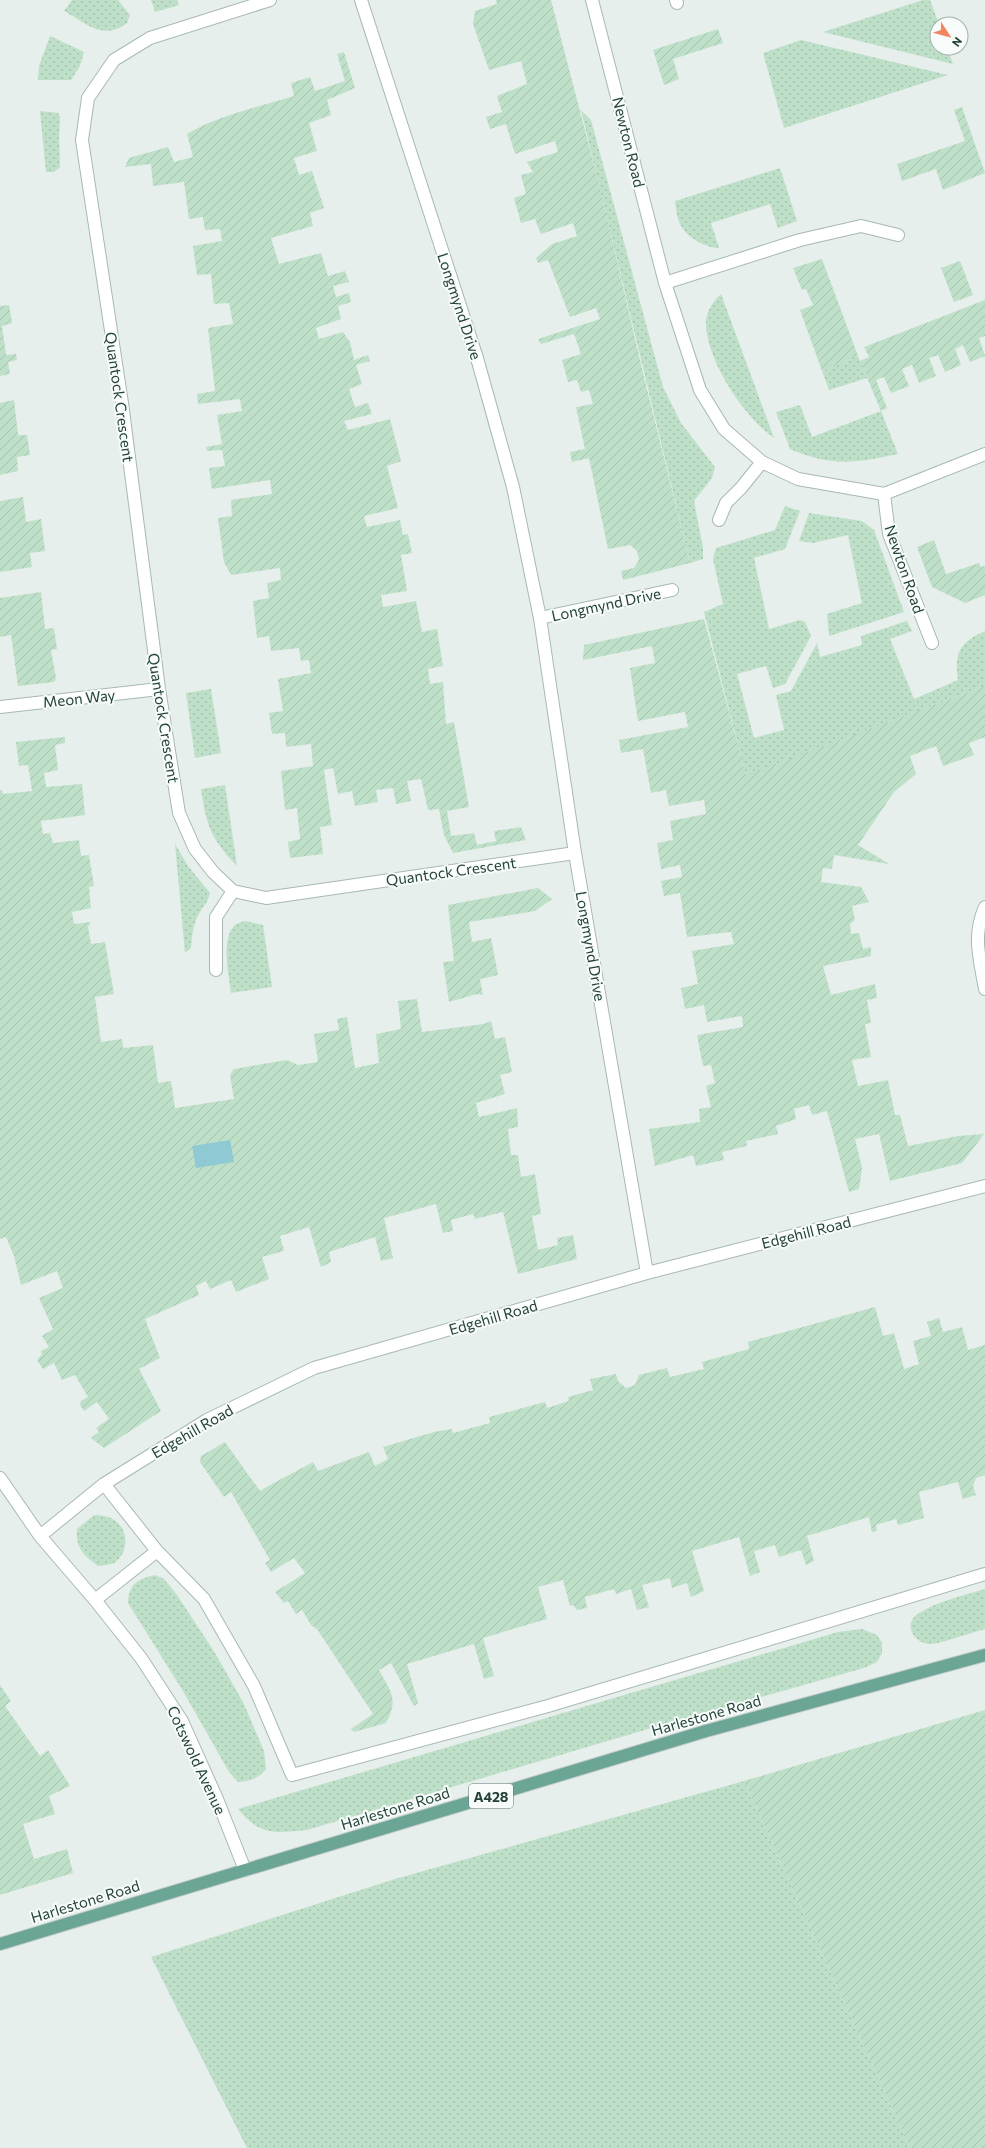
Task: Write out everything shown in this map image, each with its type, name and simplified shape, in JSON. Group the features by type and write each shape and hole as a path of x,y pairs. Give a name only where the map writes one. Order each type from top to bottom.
{"main road":[{"name":"Harlestone Road","path":"0,1944 706,1731 985,1655"}],"street":[{"name":"Quantock Crescent","path":"270,0 150,38 114,60 88,98 82,140 122,403 159,689 179,813 195,849 213,872 233,891 266,898 575,853"},
{"name":"Longmynd Drive","path":"361,0 477,358 513,487 540,618 575,853 647,1273"},
{"name":"Newton Road","path":"592,0 665,283 700,390 724,430 762,462 798,480 884,494 889,534 932,643"},
{"path":"665,283 800,240 861,226 898,235"},
{"path":"884,494 985,454"},
{"path":"719,520 726,503 741,488 762,462"},
{"name":"Longmynd Drive","path":"540,618 672,590"},
{"name":"Meon Way","path":"0,707 159,689"},
{"path":"216,970 216,917 233,891"},
{"path":"985,908 980,918 977,944 985,989"},
{"name":"Edgehill Road","path":"40,1536 104,1484 207,1420 314,1368 647,1273 985,1186"},
{"name":"Cotswold Avenue","path":"0,1478 40,1536 96,1600 141,1658 182,1720 217,1799 245,1870"},
{"path":"104,1484 157,1552 204,1598 254,1686 292,1776 548,1706 985,1574"},
{"path":"96,1600 157,1552"}],"green space":[{"path":"72,0 118,0 130,15 127,23 110,31 102,31 95,29 64,11"},
{"path":"151,0 177,0 179,5 155,12"},
{"path":"496,0 551,0 599,184 644,377 690,563 623,580 621,571 634,568 639,560 637,551 630,545 608,549 589,458 572,462 570,452 585,449 576,407 593,404 589,390 581,392 577,380 568,382 562,360 581,354 574,334 541,344 538,339 600,319 596,308 570,317 548,260 538,263 536,258 552,244 577,236 573,223 541,234 535,219 521,223 514,198 526,194 521,175 533,172 527,162 558,152 555,141 515,154 506,124 490,129 486,117 502,112 497,96 527,84 521,61 489,70 473,24 475,11 497,4"},
{"path":"923,0 930,0 936,16 929,16 929,56 950,56 953,64 823,32"},
{"path":"718,29 723,43 673,59 679,79 664,85 653,50"},
{"path":"50,36 84,52 80,66 71,80 38,80 39,66"},
{"path":"801,40 948,75 784,128 763,53"},
{"path":"344,52 355,88 327,100 331,115 309,123 317,151 294,158 299,175 312,171 324,208 310,213 313,226 271,238 279,264 321,253 328,276 345,271 349,282 333,286 336,297 349,293 351,302 338,306 341,319 316,328 319,339 343,332 350,342 354,360 368,355 370,361 356,365 362,384 349,389 355,407 368,403 372,414 344,421 348,430 390,419 401,461 387,466 398,508 364,516 367,527 400,520 403,535 408,534 412,553 401,555 407,591 381,595 383,607 416,601 422,632 437,629 443,666 428,669 430,684 443,682 446,724 454,722 469,807 447,811 451,836 474,833 477,845 496,841 494,831 521,827 526,840 453,853 444,835 439,809 428,810 421,779 407,781 411,801 396,804 393,788 376,790 378,802 355,806 352,791 338,794 333,768 324,770 332,825 320,827 323,854 290,858 288,842 300,839 297,808 285,810 281,771 313,766 311,744 286,747 285,733 272,734 269,713 283,711 278,679 311,673 309,660 301,661 299,648 271,651 269,636 257,638 253,601 269,598 267,583 281,580 280,568 231,575 224,562 218,518 232,516 231,500 272,494 270,480 212,489 209,468 225,466 222,450 207,451 206,447 222,444 217,415 242,411 240,399 198,404 197,394 215,391 208,328 233,324 229,303 214,304 211,274 197,275 193,246 222,241 220,229 205,230 203,217 189,219 184,182 153,186 151,164 125,167 129,158 168,147 174,162 193,157 187,134 199,127 239,112 294,96 291,83 310,77 315,91 345,81 337,54"},
{"path":"962,107 985,173 943,190 936,169 902,181 897,164 965,141 954,110"},
{"path":"581,110 591,120 663,387 681,423 715,467 712,478 694,501 703,548 703,559 690,563"},
{"path":"40,111 58,113 60,117 60,167 54,172 46,172"},
{"path":"780,168 797,221 778,228 770,204 711,223 719,248 714,248 698,242 681,226 675,201"},
{"path":"822,259 858,356 822,371 800,310 813,305 806,289 802,290 793,268"},
{"path":"960,261 973,295 954,302 941,268"},
{"path":"721,294 774,438 762,429 739,402 712,354 708,338 706,319 710,307"},
{"path":"985,300 985,336 979,338 985,356 970,362 963,345 955,349 961,365 945,372 938,355 929,358 936,376 919,383 912,365 902,369 909,386 891,393 884,377 876,380 887,408 881,411 860,361 869,357 864,347"},
{"path":"9,305 12,323 2,326 6,355 16,354 17,360 8,362 10,374 0,376 0,306"},
{"path":"858,356 867,378 829,390 822,371"},
{"path":"14,400 18,435 27,435 30,455 17,457 18,471 0,475 0,403"},
{"path":"800,405 812,437 881,411 898,454 869,460 844,462 818,459 790,449 776,412"},
{"path":"23,497 26,522 41,519 45,551 30,553 32,567 0,572 0,501"},
{"path":"785,506 800,511 785,549 754,558 769,629 800,620 805,622 811,636 785,684 773,688 766,666 737,674 754,738 784,730 776,695 791,691 817,643 820,657 862,645 861,636 907,621 912,631 890,639 914,699 958,680 958,656 964,644 976,635 985,631 985,686 746,776 704,612 723,604 713,559 716,548 775,530"},
{"path":"809,513 862,521 874,530 904,612 829,636 827,614 862,603 848,535 813,543 799,541"},
{"path":"934,540 946,574 979,563 981,567 985,566 985,595 965,603 932,587 917,547"},
{"path":"41,592 45,629 54,628 57,649 51,650 56,678 54,682 18,686 11,635 0,637 0,598"},
{"path":"704,619 746,775 985,686 985,737 969,743 974,755 943,766 936,746 910,756 916,774 894,792 858,845 889,864 834,855 832,869 823,868 821,882 861,887 869,902 852,906 855,920 850,924 851,934 859,933 863,949 871,947 871,956 823,966 831,995 875,984 877,998 867,1000 871,1023 865,1024 871,1057 852,1060 858,1086 888,1080 895,1115 900,1115 908,1146 958,1136 984,1134 962,1163 890,1181 879,1134 855,1139 862,1168 859,1189 849,1192 827,1111 812,1115 809,1105 794,1109 796,1119 776,1126 778,1134 746,1141 747,1146 722,1152 724,1160 696,1166 693,1155 655,1166 649,1129 700,1122 699,1109 711,1107 706,1086 715,1083 711,1065 703,1066 697,1035 743,1027 742,1016 707,1022 704,1005 685,1009 681,988 698,984 692,951 734,944 731,932 687,937 680,893 664,896 661,881 682,877 680,865 661,869 657,843 673,840 670,821 706,814 704,800 669,806 666,790 651,793 643,749 621,753 619,740 688,727 685,712 638,721 630,668 655,663 652,646 583,660 584,645"},
{"path":"211,689 221,753 195,758 186,693"},
{"path":"65,737 65,743 55,745 58,770 44,773 46,787 82,784 85,815 41,821 43,834 50,833 53,843 79,840 81,856 89,855 94,886 89,887 91,908 72,912 74,924 91,922 88,927 91,944 105,942 114,994 95,997 101,1042 122,1039 123,1048 153,1045 158,1083 171,1081 175,1108 234,1099 230,1075 234,1069 287,1060 298,1065 318,1062 314,1034 339,1030 337,1019 347,1017 355,1068 379,1063 376,1034 401,1029 398,1001 417,999 422,1032 484,1024 491,1021 495,1039 505,1037 512,1072 500,1075 505,1094 476,1103 479,1117 517,1108 518,1127 508,1129 511,1155 518,1155 521,1177 535,1174 541,1214 532,1216 538,1250 558,1245 557,1238 573,1235 577,1259 518,1274 503,1212 475,1219 473,1214 451,1220 453,1231 443,1233 436,1204 384,1218 393,1258 381,1261 375,1237 329,1252 331,1262 321,1267 309,1227 280,1236 284,1251 262,1257 269,1279 236,1292 231,1280 210,1289 206,1281 196,1286 199,1295 145,1319 160,1358 139,1369 161,1411 104,1448 91,1438 99,1432 96,1428 109,1419 97,1402 84,1411 80,1405 81,1401 88,1397 75,1375 62,1380 54,1363 43,1369 37,1360 42,1354 41,1351 49,1347 42,1336 53,1329 39,1298 63,1288 57,1271 21,1285 14,1256 6,1237 0,1239 0,790 2,790 3,794 32,791 28,765 19,766 16,742"},
{"path":"225,785 237,866 221,848 211,831 205,812 201,789"},
{"path":"175,844 188,866 210,893 194,925 191,948 185,953"},
{"path":"538,888 552,899 535,911 469,922 472,942 491,938 498,975 480,979 483,995 477,994 449,1002 443,962 454,961 448,905"},
{"path":"245,921 263,925 272,987 231,993 227,967 228,938 231,930 236,924"},
{"path":"875,1307 883,1336 894,1333 904,1369 919,1364 913,1341 931,1336 927,1322 939,1318 943,1332 962,1327 968,1350 985,1345 985,1475 976,1478 973,1486 976,1495 963,1499 958,1482 919,1492 924,1518 898,1525 896,1519 876,1525 877,1531 872,1532 869,1517 807,1536 814,1561 806,1565 801,1550 779,1557 775,1545 754,1551 760,1572 750,1576 739,1537 692,1551 704,1591 691,1597 687,1583 672,1588 670,1578 642,1585 649,1607 637,1610 631,1589 616,1594 614,1589 585,1597 587,1608 577,1610 573,1605 570,1606 563,1580 538,1587 547,1619 483,1638 494,1676 484,1679 474,1644 407,1664 418,1703 414,1706 391,1663 379,1670 390,1690 393,1701 390,1715 386,1723 354,1732 351,1729 373,1714 317,1629 311,1625 302,1610 296,1614 288,1601 284,1603 275,1592 305,1573 294,1558 271,1572 265,1563 270,1560 231,1492 224,1497 200,1462 201,1456 225,1442 260,1491 313,1462 318,1471 369,1452 375,1466 388,1459 383,1447 434,1432 452,1429 453,1433 490,1423 489,1417 545,1402 547,1408 569,1401 568,1397 593,1390 590,1379 616,1374 618,1381 626,1388 635,1385 639,1375 667,1368 670,1377 704,1369 702,1362 749,1349 748,1342"},
{"path":"94,1515 111,1518 119,1524 124,1534 125,1545 122,1555 112,1564 98,1566 85,1555 77,1541 77,1529"},
{"path":"155,1575 164,1579 177,1595 215,1653 243,1702 264,1751 266,1769 254,1779 238,1782 229,1772 183,1691 128,1603 130,1591 135,1583 143,1578"},
{"path":"985,1589 985,1629 933,1644 923,1643 914,1636 911,1623 918,1614 925,1609 942,1602"},
{"path":"862,1629 877,1635 882,1643 882,1653 877,1662 864,1668 648,1729 307,1830 285,1832 268,1831 253,1824 238,1809 838,1632"},
{"path":"0,1685 11,1701 5,1706 40,1756 48,1750 70,1786 49,1796 55,1814 23,1824 34,1859 67,1849 73,1873 0,1895"},
{"path":"985,1710 985,2148 910,2148 744,1781"},
{"path":"744,1781 910,2148 247,2148 151,1957 395,1879"}],"water":[{"path":"230,1140 234,1162 196,1168 192,1146"}]}
